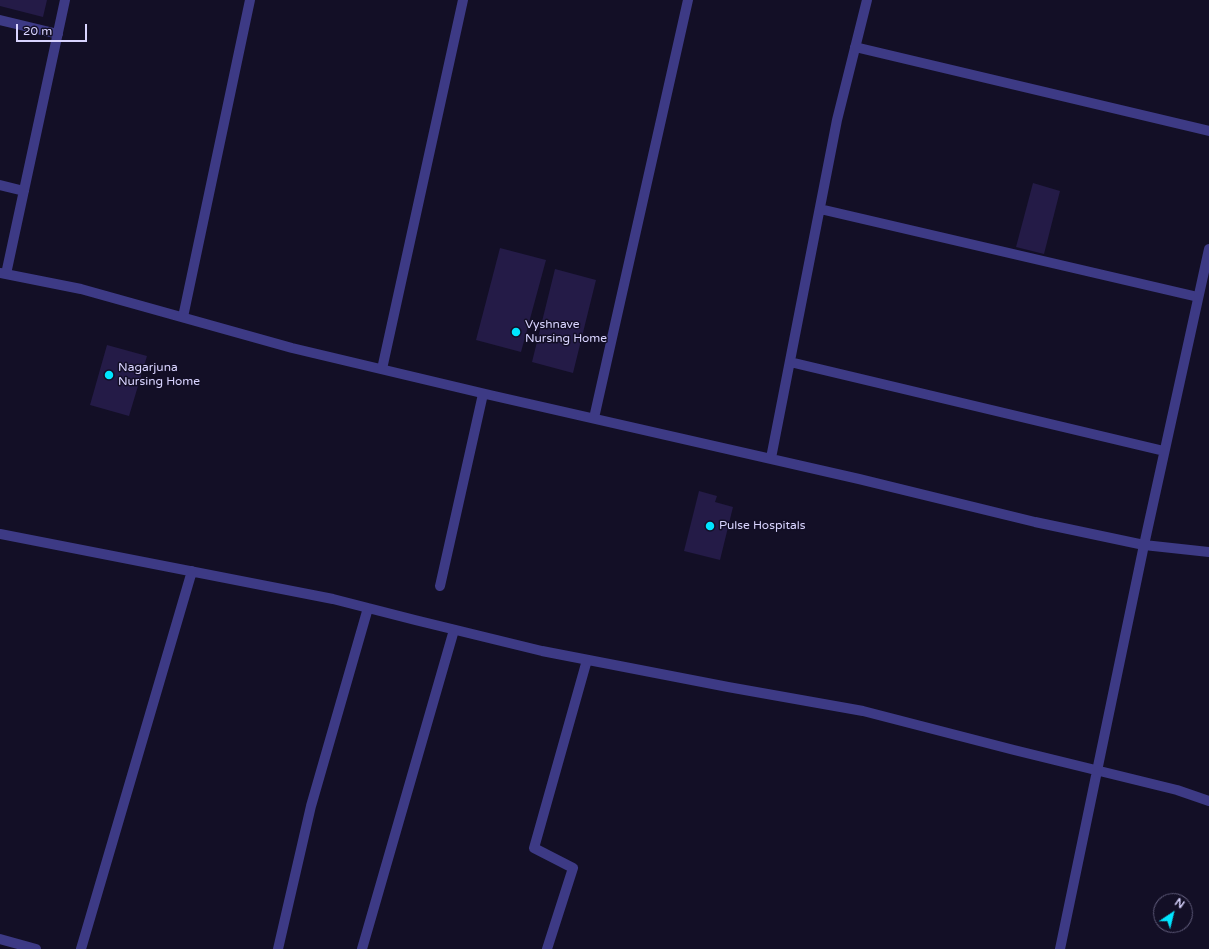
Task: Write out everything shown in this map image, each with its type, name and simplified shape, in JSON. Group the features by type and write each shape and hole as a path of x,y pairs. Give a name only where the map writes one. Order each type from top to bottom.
{"street":[{"path":"65,0 24,191 3,274 80,289 292,348 382,370 482,394 771,458 1035,522 1144,545 1209,552"},
{"path":"183,317 250,0"},
{"path":"382,370 463,0"},
{"path":"594,418 688,0"},
{"path":"771,458 837,120 867,0"},
{"path":"0,20 58,34"},
{"path":"855,47 1209,131"},
{"path":"0,185 24,191"},
{"path":"820,210 1198,297"},
{"path":"1060,949 1164,451 1209,249"},
{"path":"790,362 1164,451"},
{"path":"440,586 482,394"},
{"path":"0,534 333,599 542,651 728,687 863,711 1178,790 1209,800"},
{"path":"81,949 192,571"},
{"path":"278,949 310,806 368,608"},
{"path":"362,949 454,630"},
{"path":"547,949 573,868 534,848 587,660"},
{"path":"0,939 36,949"}],"building":[{"path":"0,0 47,0 43,17 0,6"},
{"path":"1033,183 1060,191 1044,254 1016,247"},
{"path":"500,248 546,260 521,352 476,340"},
{"path":"555,269 596,280 573,373 532,362"},
{"path":"107,345 147,356 129,416 90,405"},
{"path":"699,491 717,496 715,502 733,507 720,560 684,551"}],"place":[{"name":"Vyshnave Nursing Home","path":"516,332"},
{"name":"Nagarjuna Nursing Home","path":"109,375"},
{"name":"Pulse Hospitals","path":"710,526"}]}
